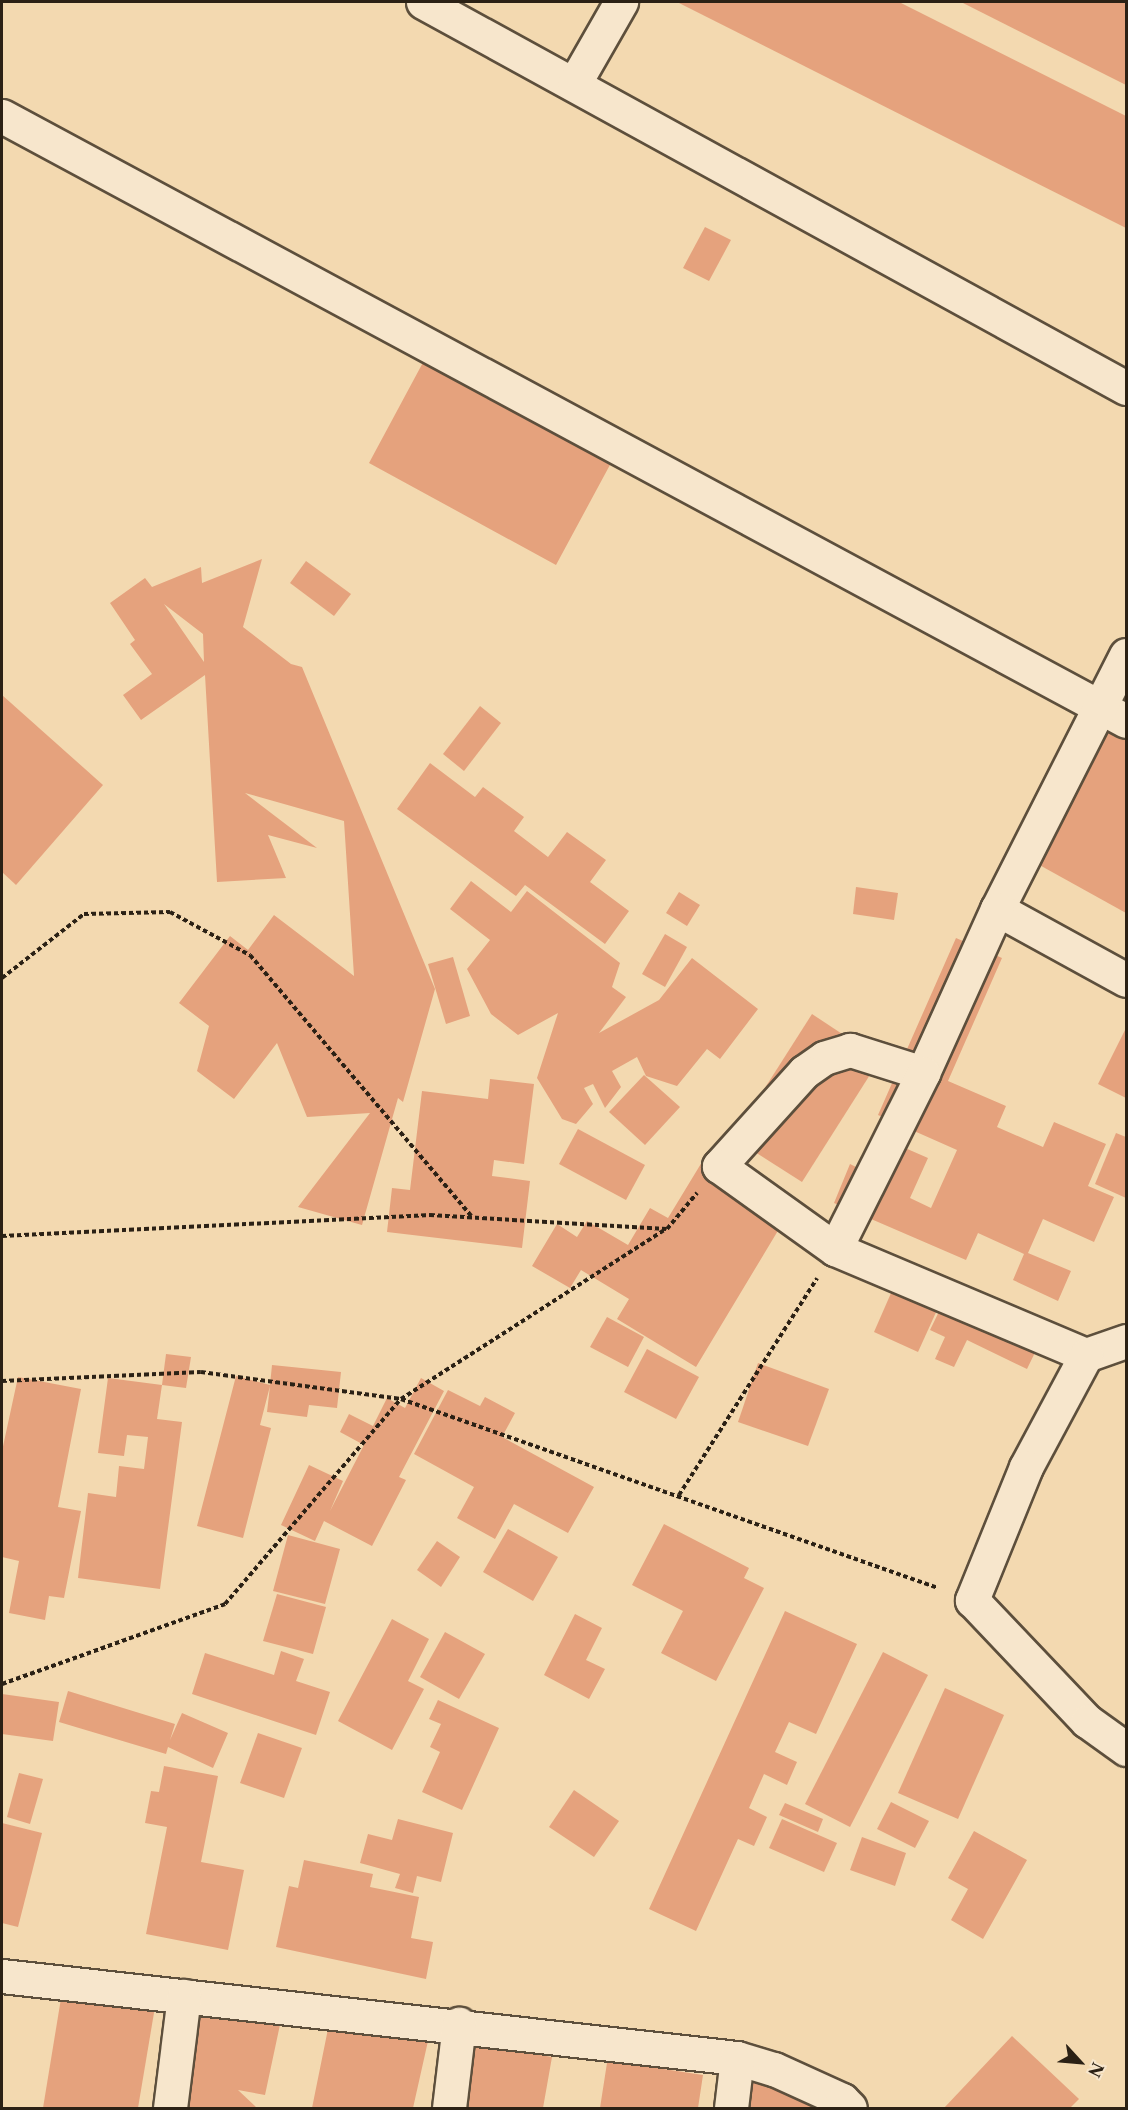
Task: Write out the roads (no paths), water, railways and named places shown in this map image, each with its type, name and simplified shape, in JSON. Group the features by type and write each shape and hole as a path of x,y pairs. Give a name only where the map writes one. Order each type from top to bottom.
{"street":[{"path":"423,2 1126,388"},
{"path":"574,84 621,2"},
{"path":"5,121 1113,714"},
{"path":"835,1249 923,1073 997,909 1113,714 1126,655"},
{"path":"997,909 1126,980"},
{"path":"923,1073 850,1050 824,1058 804,1072 719,1166 835,1249 1086,1355 1126,1341"},
{"path":"1086,1355 1026,1467 972,1600 1087,1721 1126,1749"},
{"path":"2,1976 459,2024 736,2058 774,2069 842,2100 850,2109"},
{"path":"170,2109 184,1996"},
{"path":"449,2109 459,2024"},
{"path":"731,2109 736,2058"}]}
